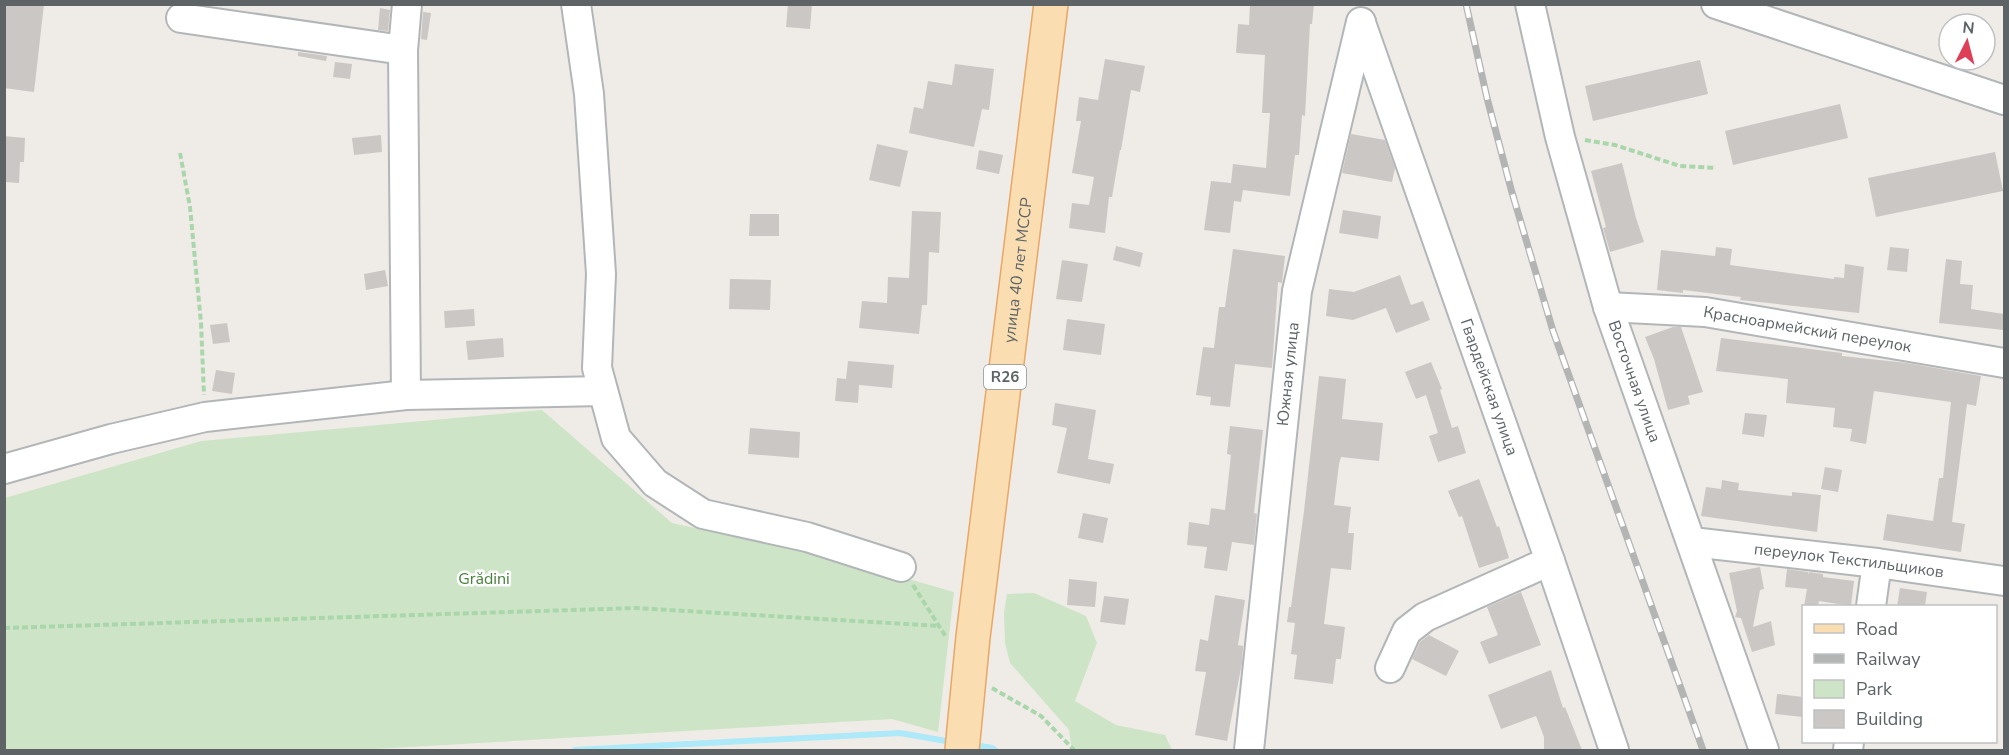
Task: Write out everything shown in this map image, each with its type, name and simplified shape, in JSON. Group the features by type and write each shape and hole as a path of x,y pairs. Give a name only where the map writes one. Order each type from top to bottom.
{"main road":[{"name":"улица 40 лет МССР","path":"962,750 969,674 1051,4"}],"street":[{"path":"406,395 403,50 407,4"},
{"path":"576,4 589,94 601,274 597,368 616,438 655,483 703,514 807,537 901,567"},
{"name":"Восточная улица","path":"1530,4 1560,137 1608,308 1764,750"},
{"path":"1716,4 2004,100"},
{"name":"Гвардейская улица","path":"1362,14 1614,750"},
{"name":"Южная улица","path":"1249,750 1297,291 1362,14"},
{"path":"181,18 403,50"},
{"name":"Красноармейский переулок","path":"1608,308 1705,312 2004,363"},
{"path":"4,469 111,439 206,417 406,395 603,391"},
{"name":"переулок Текстильщиков","path":"1692,542 1877,563 2004,581"},
{"path":"1390,668 1407,631 1425,617 1550,561"},
{"path":"1871,605 1877,563"}],"path":[{"path":"1560,137 1615,145 1680,166 1716,168"},
{"path":"180,153 190,207 201,323 206,417"},
{"path":"901,567 969,674 1041,716 1074,750"},
{"path":"4,628 635,608 940,626"}],"green space":[{"name":"Grădini","path":"542,410 672,523 845,561 954,592 938,732 892,719 358,750 5,750 5,498 201,441"},
{"path":"1034,593 1086,616 1097,643 1075,701 1116,725 1165,735 1172,750 1072,750 1069,730 1010,663 1005,643 1004,613 1007,594"}],"building":[{"path":"4,4 44,4 34,92 4,88"},
{"path":"788,4 812,4 810,29 786,27"},
{"path":"1250,4 1314,4 1312,24 1310,24 1305,116 1302,115 1299,155 1295,155 1290,196 1243,190 1241,202 1234,201 1230,233 1204,230 1211,181 1231,183 1233,164 1266,168 1270,113 1262,113 1265,55 1236,53 1238,24 1249,25"},
{"path":"380,8 390,10 388,31 378,30"},
{"path":"423,12 431,13 427,40 421,39"},
{"path":"298,52 327,56 326,61 298,56"},
{"path":"1105,59 1145,66 1140,92 1131,90 1112,197 1109,197 1105,233 1069,228 1072,203 1089,205 1094,177 1072,173 1081,121 1076,121 1079,97 1098,100"},
{"path":"1700,60 1708,94 1593,121 1585,86"},
{"path":"335,62 352,64 350,79 333,77"},
{"path":"955,64 994,69 989,110 982,109 974,147 909,133 914,107 923,109 928,81 952,85"},
{"path":"1840,104 1848,138 1733,165 1725,131"},
{"path":"1351,134 1385,140 1395,168 1392,182 1342,173"},
{"path":"381,135 382,152 354,155 352,138"},
{"path":"4,136 25,138 24,162 20,162 19,183 4,182"},
{"path":"877,144 908,151 900,187 869,180"},
{"path":"979,150 1003,155 999,174 976,169"},
{"path":"1995,152 2003,191 1876,217 1868,178"},
{"path":"1622,163 1644,242 1610,252 1603,228 1606,227 1591,171"},
{"path":"1343,210 1381,216 1378,239 1339,233"},
{"path":"912,211 941,212 939,253 929,252 927,305 922,305 919,334 859,328 862,301 887,303 888,277 909,278"},
{"path":"750,214 779,214 779,236 749,236"},
{"path":"1116,246 1143,253 1140,267 1113,260"},
{"path":"1716,247 1732,249 1730,265 1834,279 1834,277 1844,278 1845,264 1864,267 1859,313 1740,300 1741,297 1683,290 1683,293 1657,290 1661,250 1715,256"},
{"path":"1890,247 1909,249 1907,272 1887,270"},
{"path":"1233,249 1285,256 1282,283 1278,282 1272,368 1235,364 1230,407 1210,405 1211,397 1196,395 1203,347 1214,348 1219,307 1225,307"},
{"path":"1946,259 1962,261 1960,284 1973,285 1971,309 2004,314 2004,330 1939,323"},
{"path":"1062,260 1088,264 1082,302 1056,299"},
{"path":"385,270 388,286 366,290 364,274"},
{"path":"1400,275 1411,305 1423,301 1430,320 1396,333 1386,308 1353,320 1326,316 1329,289 1354,292"},
{"path":"730,279 771,280 770,310 729,309"},
{"path":"474,309 475,326 445,328 444,311"},
{"path":"1067,319 1105,324 1101,355 1063,350"},
{"path":"227,323 230,342 213,344 210,325"},
{"path":"1673,327 1681,327 1703,392 1688,396 1690,404 1668,410 1654,359 1645,337"},
{"path":"503,338 504,357 468,360 466,341"},
{"path":"1721,338 1842,353 1842,356 1907,363 1981,376 1976,406 1967,404 1952,522 1965,524 1961,552 1883,540 1887,514 1933,521 1939,478 1943,478 1951,402 1874,391 1866,444 1850,441 1852,429 1833,427 1835,408 1786,403 1788,379 1716,371"},
{"path":"848,361 894,365 892,388 859,385 858,403 835,401 837,378 846,379"},
{"path":"1431,362 1442,389 1440,390 1452,428 1458,426 1466,453 1438,462 1429,436 1438,433 1426,395 1416,399 1405,372"},
{"path":"216,370 235,373 232,394 212,391"},
{"path":"1319,376 1346,379 1342,419 1383,423 1379,461 1341,457 1339,464 1334,505 1351,507 1348,533 1354,533 1351,570 1331,568 1324,624 1345,627 1341,659 1336,659 1333,684 1294,679 1297,655 1291,654 1295,623 1287,622 1304,511"},
{"path":"1055,403 1096,410 1088,459 1114,464 1110,484 1057,473 1067,428 1052,425"},
{"path":"1745,413 1767,415 1764,437 1742,434"},
{"path":"1230,426 1263,430 1254,513 1257,514 1254,545 1232,542 1227,571 1204,568 1207,547 1187,545 1189,522 1209,525 1211,508 1225,510 1231,455 1227,454"},
{"path":"750,428 800,432 799,458 748,454"},
{"path":"1825,467 1842,470 1838,492 1821,489"},
{"path":"1479,479 1497,527 1499,526 1509,558 1479,568 1462,516 1459,517 1448,491"},
{"path":"1722,480 1739,483 1738,490 1792,496 1792,492 1821,495 1817,532 1701,516 1706,487 1721,489"},
{"path":"1083,513 1108,518 1103,543 1078,538"},
{"path":"1760,567 1764,589 1760,590 1753,627 1771,621 1775,645 1752,652 1741,618 1735,617 1737,611 1729,573"},
{"path":"1787,569 1808,572 1809,575 1809,572 1823,574 1823,577 1854,581 1851,605 1819,601 1818,605 1804,605 1807,589 1785,587"},
{"path":"1069,579 1097,582 1095,607 1067,605"},
{"path":"1900,588 1927,592 1925,605 1897,605"},
{"path":"1521,592 1541,645 1489,664 1480,642 1498,635 1487,607"},
{"path":"1215,595 1245,600 1238,645 1243,646 1242,663 1227,741 1195,735 1206,672 1195,671 1200,639 1208,641"},
{"path":"1104,596 1129,599 1125,625 1100,622"},
{"path":"1429,635 1459,651 1446,676 1412,659 1420,642"},
{"path":"1551,670 1563,708 1565,707 1582,750 1544,750 1544,737 1536,716 1501,729 1488,695"},
{"path":"1777,694 1802,697 1802,717 1775,714"}],"waterway":[{"path":"575,750 900,733 946,741"},
{"path":"980,746 995,750"}],"railway":[{"path":"1466,4 1487,98 1511,189 1553,331 1703,750"}]}
